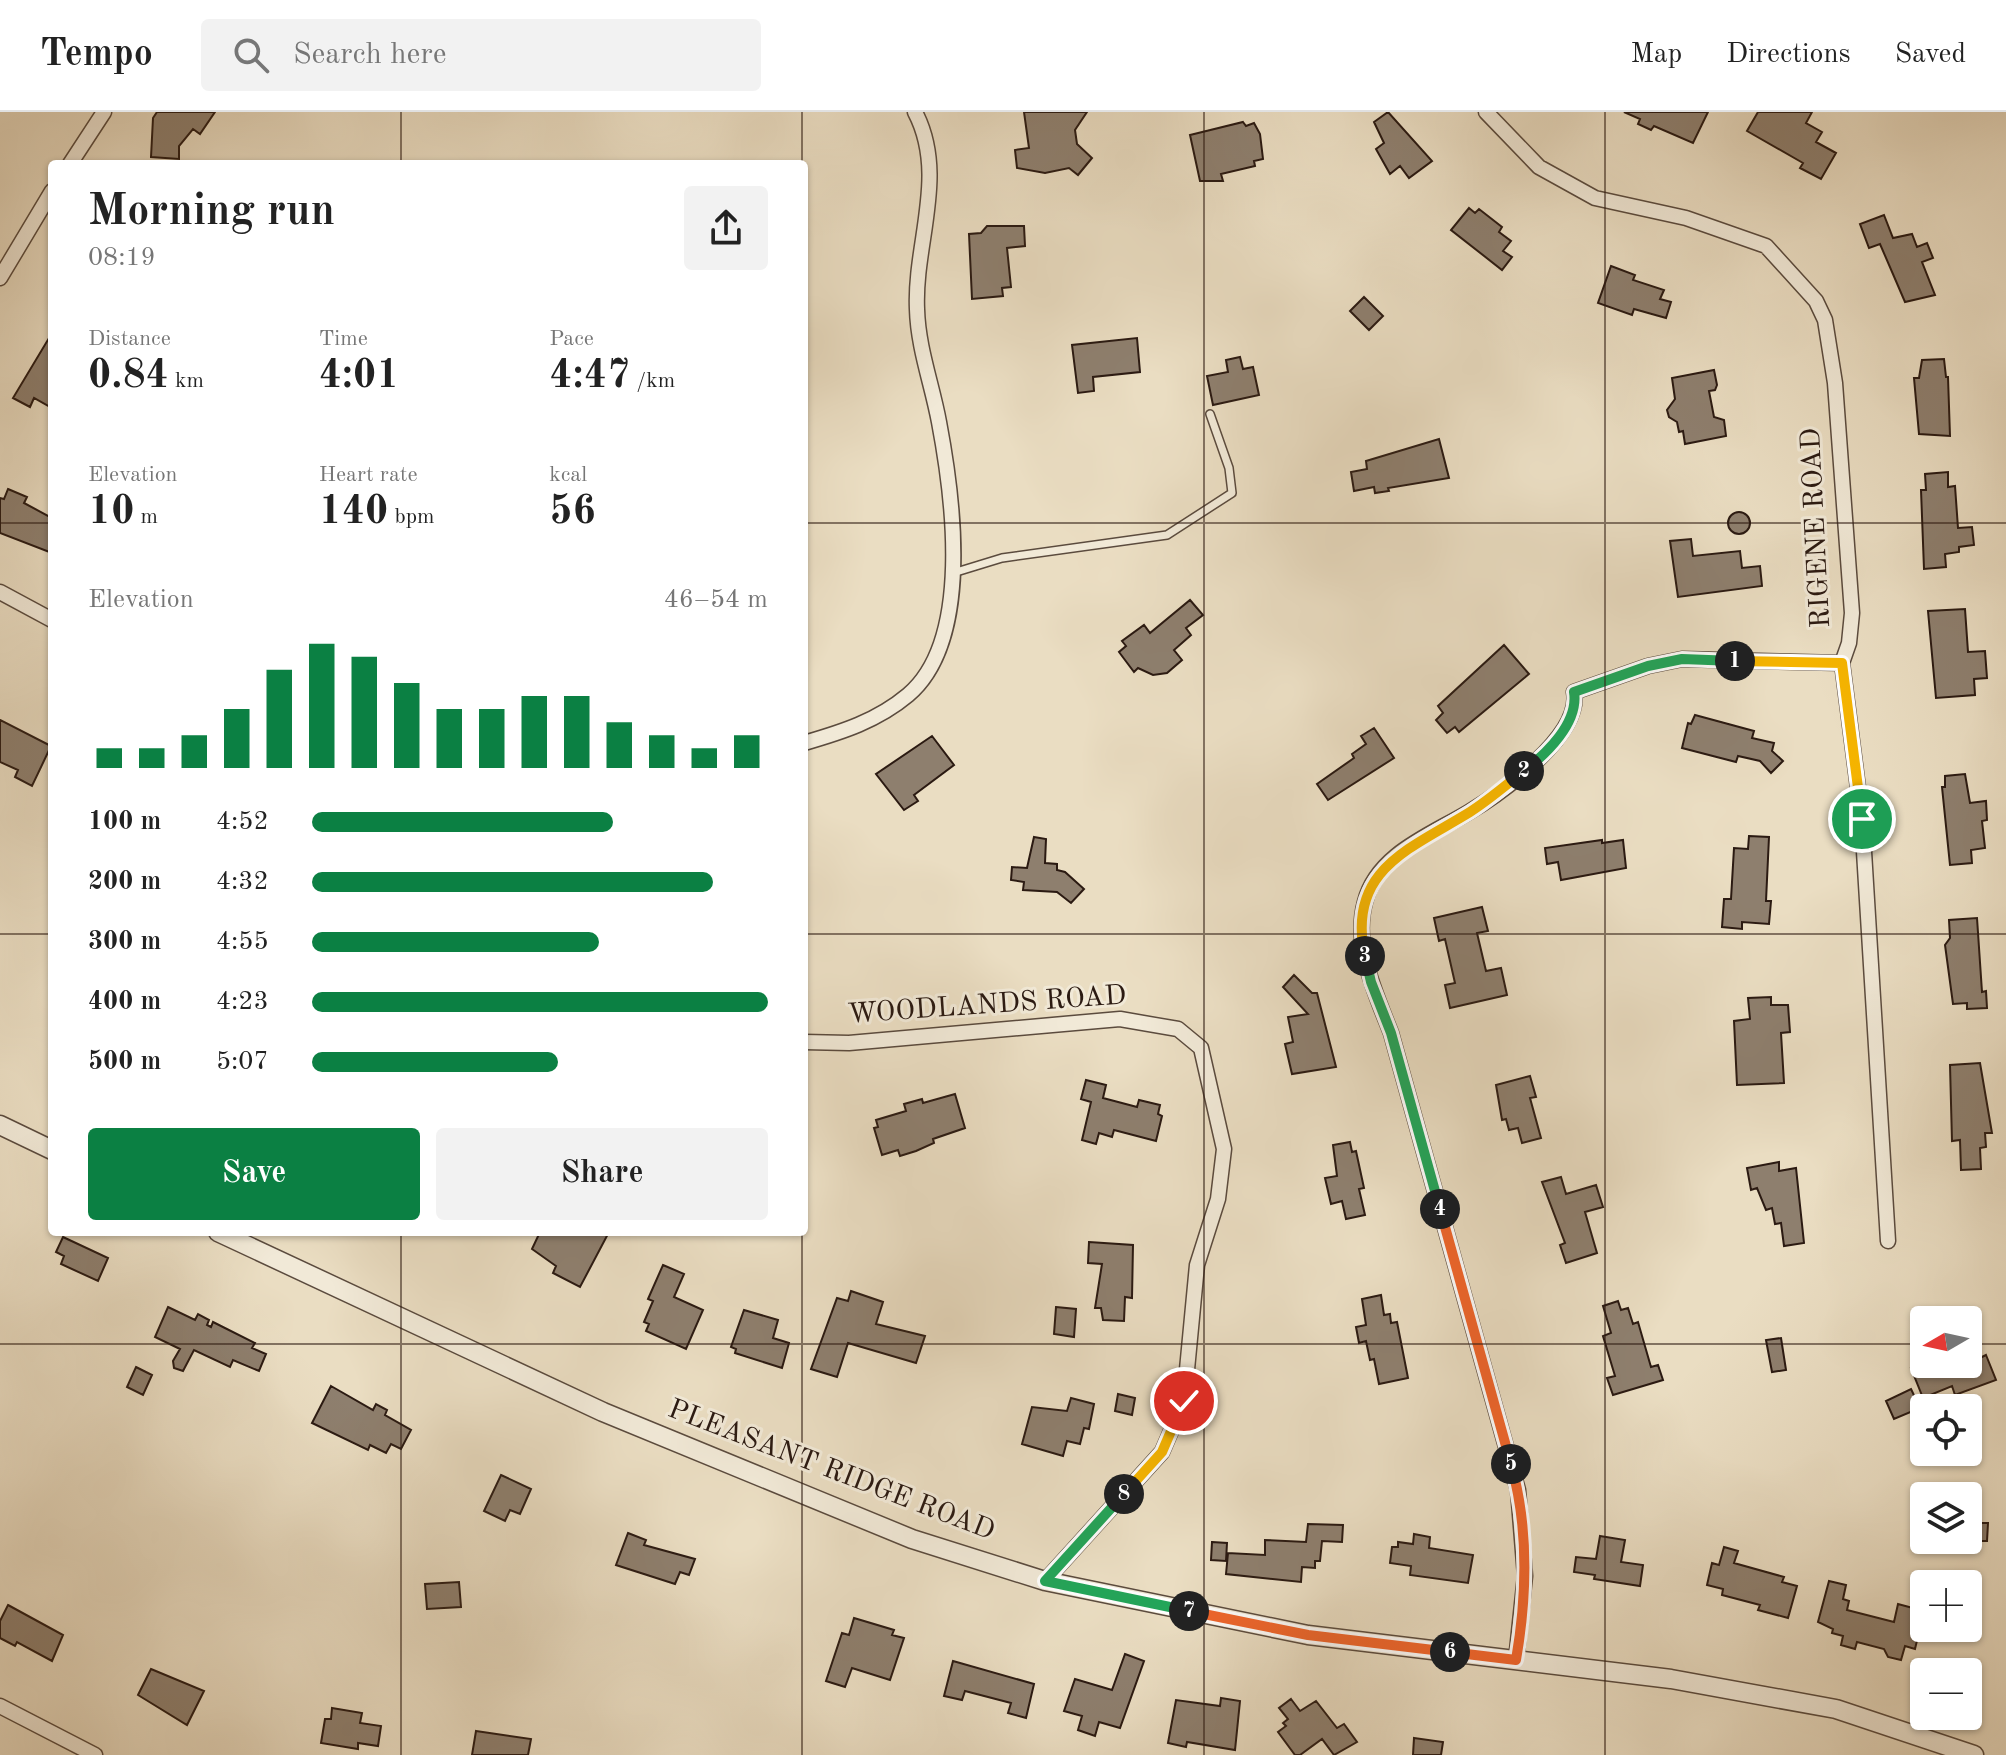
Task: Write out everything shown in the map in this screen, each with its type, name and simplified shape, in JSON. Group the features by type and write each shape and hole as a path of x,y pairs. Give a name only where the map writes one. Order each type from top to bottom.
{"street":[{"path":"73,160 104,112"},
{"path":"808,742 877,717 921,681 942,638 953,573 953,519 939,422 923,357 917,313 916,274 931,180 923,126 915,112"},
{"name":"RIGENE ROAD","path":"1486,112 1539,167 1595,198 1686,218 1766,246 1816,301 1825,320 1835,383 1851,597 1849,643 1842,663 1862,819 1888,1241"},
{"path":"0,278 48,198"},
{"path":"0,592 48,618"},
{"path":"1516,1660 1525,1576 1518,1490 1391,1033 1371,982 1363,946 1365,901 1374,880 1389,862 1472,811 1532,765 1560,737 1569,721 1574,692 1648,666 1682,659 1842,663"},
{"name":"WOODLANDS ROAD","path":"808,1042 849,1043 1120,1019 1178,1029 1201,1048 1224,1149 1218,1199 1197,1265 1184,1401 1162,1452 1045,1581"},
{"path":"1,1129 48,1148"},
{"name":"PLEASANT RIDGE ROAD","path":"227,1236 603,1412 912,1539 1045,1581 1308,1635 1671,1679 1836,1709 1974,1755"},
{"path":"0,1706 95,1755"}],"lane":[{"path":"953,573 1002,558 1167,535 1232,493 1229,468 1210,414"}],"building":[{"path":"157,112 215,112 200,134 193,129 179,146 179,159 151,157 153,118"},
{"path":"1024,112 1087,112 1075,130 1077,144 1092,158 1078,175 1069,168 1045,173 1017,168 1015,150 1029,148"},
{"path":"1388,112 1432,161 1409,178 1400,166 1390,174 1376,149 1384,143 1374,122"},
{"path":"1624,112 1708,112 1693,143 1654,126 1651,130 1638,124 1640,119"},
{"path":"1758,112 1812,112 1806,123 1822,132 1816,142 1836,153 1821,179 1800,168 1803,163 1747,131"},
{"path":"1243,122 1246,126 1254,123 1260,134 1263,159 1254,161 1255,166 1221,174 1223,181 1200,181 1190,135"},
{"path":"1469,208 1475,213 1479,209 1502,227 1499,232 1511,241 1503,251 1512,257 1502,270 1451,230"},
{"path":"1884,215 1893,238 1912,234 1917,247 1927,243 1933,258 1922,262 1935,295 1905,302 1880,244 1869,248 1860,224"},
{"path":"987,226 1024,226 1025,246 1007,248 1011,287 1002,288 1003,296 972,299 969,234 981,233"},
{"path":"1611,266 1635,275 1633,280 1664,290 1660,299 1671,302 1666,318 1634,309 1632,315 1598,303"},
{"path":"1364,297 1383,316 1369,330 1350,311"},
{"path":"1137,338 1140,372 1093,377 1094,391 1078,393 1072,345"},
{"path":"48,340 48,406 34,398 30,407 13,398"},
{"path":"1240,357 1243,369 1253,367 1259,395 1213,405 1207,376 1228,372 1226,360"},
{"path":"1944,359 1948,377 1950,436 1919,434 1914,378 1919,378 1922,360"},
{"path":"1714,370 1717,385 1715,390 1709,391 1714,417 1724,420 1726,436 1685,444 1683,431 1679,432 1677,422 1669,417 1667,410 1675,399 1672,378"},
{"path":"1439,439 1449,478 1375,493 1374,487 1354,491 1351,472 1367,469 1366,461"},
{"path":"1948,472 1948,487 1955,486 1958,528 1972,527 1974,545 1959,547 1959,552 1945,554 1946,567 1924,569 1921,490 1926,490 1925,474"},
{"path":"8,489 27,497 24,503 48,516 48,551 0,533 0,498 4,499"},
{"path":"1739,512 1747,515 1750,523 1747,531 1739,534 1731,531 1728,523 1731,515"},
{"path":"1691,539 1693,556 1740,551 1742,568 1760,566 1762,586 1678,597 1670,541"},
{"path":"1190,600 1203,615 1186,628 1191,635 1174,650 1182,660 1167,673 1153,675 1138,668 1134,672 1119,652 1126,646 1122,641 1144,625 1150,633"},
{"path":"1965,609 1968,652 1985,651 1987,678 1974,679 1975,695 1936,698 1928,611"},
{"path":"1504,645 1529,674 1459,732 1455,727 1447,733 1436,720 1443,713 1438,706"},
{"path":"1695,715 1754,731 1752,738 1774,743 1772,751 1783,761 1771,773 1760,761 1738,756 1736,762 1682,748 1688,723 1691,724"},
{"path":"0,720 48,744 48,752 32,786 15,777 18,770 0,762"},
{"path":"1374,728 1394,758 1328,800 1317,784 1354,758 1352,754 1366,744 1361,736"},
{"path":"932,736 954,765 914,795 918,801 904,810 876,774"},
{"path":"1965,774 1970,803 1986,801 1987,820 1982,821 1985,848 1971,850 1972,863 1950,865 1942,787 1945,787 1945,776"},
{"path":"1749,836 1769,837 1766,901 1771,901 1769,924 1742,922 1742,929 1722,927 1724,899 1731,899 1734,848 1748,849"},
{"path":"1034,837 1046,839 1045,863 1057,864 1057,870 1065,872 1084,889 1071,903 1057,892 1023,890 1024,882 1011,880 1012,867 1027,868"},
{"path":"1602,840 1602,843 1623,840 1626,868 1561,880 1558,862 1547,864 1545,848"},
{"path":"1482,907 1488,931 1477,933 1486,971 1501,968 1507,995 1450,1008 1445,985 1455,983 1445,939 1439,941 1434,918"},
{"path":"1977,918 1982,992 1986,991 1987,1008 1967,1009 1967,1003 1953,1004 1945,945 1950,938 1949,920"},
{"path":"1294,975 1312,993 1317,993 1336,1067 1292,1074 1285,1044 1293,1042 1288,1017 1308,1014 1283,987"},
{"path":"1771,997 1771,1005 1788,1005 1790,1032 1781,1033 1784,1083 1737,1085 1734,1021 1750,1019 1748,998"},
{"path":"1980,1063 1992,1133 1985,1133 1986,1147 1980,1148 1981,1169 1961,1170 1960,1140 1952,1141 1950,1065"},
{"path":"1530,1076 1536,1097 1530,1098 1541,1138 1522,1143 1518,1128 1509,1130 1506,1119 1502,1120 1496,1085"},
{"path":"1086,1080 1106,1085 1103,1098 1137,1107 1139,1100 1160,1105 1158,1114 1162,1116 1156,1141 1114,1130 1112,1137 1099,1133 1096,1144 1082,1140 1091,1102 1081,1099"},
{"path":"955,1094 965,1128 933,1139 934,1143 916,1151 900,1156 898,1150 882,1155 874,1128 878,1127 876,1120 906,1111 904,1104 922,1099 923,1103"},
{"path":"1350,1142 1352,1152 1356,1151 1364,1188 1359,1189 1365,1215 1346,1219 1342,1201 1331,1204 1325,1178 1337,1176 1333,1145"},
{"path":"1779,1162 1779,1171 1796,1168 1804,1243 1784,1246 1781,1223 1775,1224 1772,1208 1766,1210 1757,1188 1751,1190 1747,1168"},
{"path":"1561,1177 1566,1194 1596,1185 1603,1207 1585,1212 1597,1253 1566,1263 1560,1245 1565,1243 1542,1182"},
{"path":"538,1236 607,1236 580,1287 553,1273 556,1266 532,1249"},
{"path":"63,1237 108,1258 98,1281 61,1264 64,1256 56,1252"},
{"path":"1089,1242 1133,1245 1132,1298 1125,1297 1124,1321 1103,1320 1101,1308 1095,1308 1102,1264 1088,1263"},
{"path":"663,1265 684,1274 674,1297 703,1310 686,1349 646,1331 649,1324 644,1322 653,1301 648,1299"},
{"path":"851,1291 883,1302 876,1324 925,1336 916,1363 848,1343 837,1377 811,1369 837,1298 848,1301"},
{"path":"1381,1295 1384,1315 1390,1314 1391,1323 1397,1322 1408,1378 1379,1384 1374,1359 1370,1360 1366,1341 1359,1343 1356,1327 1366,1325 1362,1299"},
{"path":"1618,1301 1621,1310 1628,1308 1633,1324 1638,1322 1651,1367 1658,1365 1663,1380 1613,1395 1607,1378 1615,1376 1603,1336 1611,1333 1603,1306"},
{"path":"168,1307 195,1320 198,1314 209,1320 207,1325 211,1327 213,1322 255,1343 252,1348 266,1354 259,1371 233,1360 230,1367 194,1350 183,1371 174,1368 173,1361 180,1349 155,1337"},
{"path":"1056,1307 1076,1309 1074,1337 1054,1334"},
{"path":"744,1310 778,1320 773,1338 789,1343 782,1368 735,1353 736,1349 731,1347"},
{"path":"1781,1338 1786,1370 1772,1372 1766,1340"},
{"path":"1986,1355 1996,1380 1958,1394 1955,1394 1952,1386 1933,1394 1921,1394 1915,1378 1982,1378 1982,1357"},
{"path":"136,1367 152,1375 143,1395 127,1387"},
{"path":"331,1386 373,1410 376,1404 387,1410 385,1415 411,1430 401,1449 391,1444 386,1453 370,1445 368,1450 312,1423"},
{"path":"1911,1389 1913,1394 1910,1394 1910,1412 1894,1419 1886,1401"},
{"path":"1118,1394 1135,1398 1132,1415 1115,1411"},
{"path":"1071,1398 1094,1404 1089,1429 1084,1428 1080,1444 1067,1441 1063,1456 1022,1444 1032,1407 1067,1411"},
{"path":"501,1475 531,1489 520,1514 510,1510 505,1521 484,1511"},
{"path":"1982,1523 1988,1523 1987,1541 1982,1541"},
{"path":"1308,1524 1343,1525 1342,1542 1322,1541 1320,1561 1315,1561 1315,1568 1302,1567 1301,1582 1226,1574 1228,1553 1265,1555 1265,1540 1306,1542"},
{"path":"628,1533 646,1540 644,1545 695,1559 689,1575 680,1572 675,1584 616,1565"},
{"path":"1414,1534 1430,1537 1429,1548 1473,1555 1468,1583 1410,1575 1411,1566 1390,1563 1392,1547 1398,1547 1398,1542 1413,1544"},
{"path":"1600,1536 1625,1540 1621,1562 1643,1565 1640,1586 1594,1579 1595,1575 1574,1572 1576,1557 1596,1559"},
{"path":"1212,1542 1227,1543 1226,1561 1211,1560"},
{"path":"1724,1547 1738,1551 1734,1563 1784,1577 1782,1582 1797,1586 1788,1618 1758,1610 1760,1605 1722,1595 1723,1589 1707,1585 1712,1563 1719,1565"},
{"path":"1829,1581 1846,1585 1843,1599 1849,1601 1847,1610 1894,1622 1898,1604 1910,1607 1910,1642 1917,1642 1915,1649 1905,1646 1901,1660 1888,1657 1884,1649 1857,1642 1855,1649 1841,1645 1843,1636 1832,1633 1833,1629 1818,1622"},
{"path":"459,1582 461,1607 427,1609 425,1584"},
{"path":"8,1605 63,1635 52,1661 17,1642 15,1646 0,1638 0,1621"},
{"path":"854,1618 894,1630 892,1635 904,1638 890,1680 852,1668 845,1687 826,1681 842,1633 849,1635"},
{"path":"1125,1654 1144,1661 1120,1728 1099,1722 1095,1736 1078,1730 1082,1716 1064,1711 1075,1679 1112,1690"},
{"path":"953,1661 1034,1684 1026,1718 1008,1713 1011,1703 965,1691 962,1700 944,1696"},
{"path":"151,1669 204,1691 187,1725 138,1695"},
{"path":"1221,1698 1240,1701 1235,1750 1187,1742 1186,1747 1168,1743 1176,1700 1220,1706"},
{"path":"1291,1699 1300,1711 1316,1701 1337,1728 1344,1724 1357,1742 1334,1755 1322,1739 1300,1755 1295,1755 1278,1732 1286,1726 1283,1723 1288,1719 1279,1708"},
{"path":"332,1708 362,1713 360,1723 381,1726 378,1746 358,1743 358,1749 321,1743 325,1719 331,1719"},
{"path":"476,1731 531,1739 528,1755 472,1755"},
{"path":"1414,1738 1443,1742 1441,1755 1413,1755"}],"route":[{"path":"1184,1401 1162,1452 1045,1581 1308,1635 1516,1660 1523,1618 1525,1576 1518,1490 1391,1033 1371,982 1363,946 1365,901 1374,880 1389,862 1418,841 1472,811 1532,765 1560,737 1569,721 1574,692 1648,666 1682,659 1842,663 1862,819"}]}
